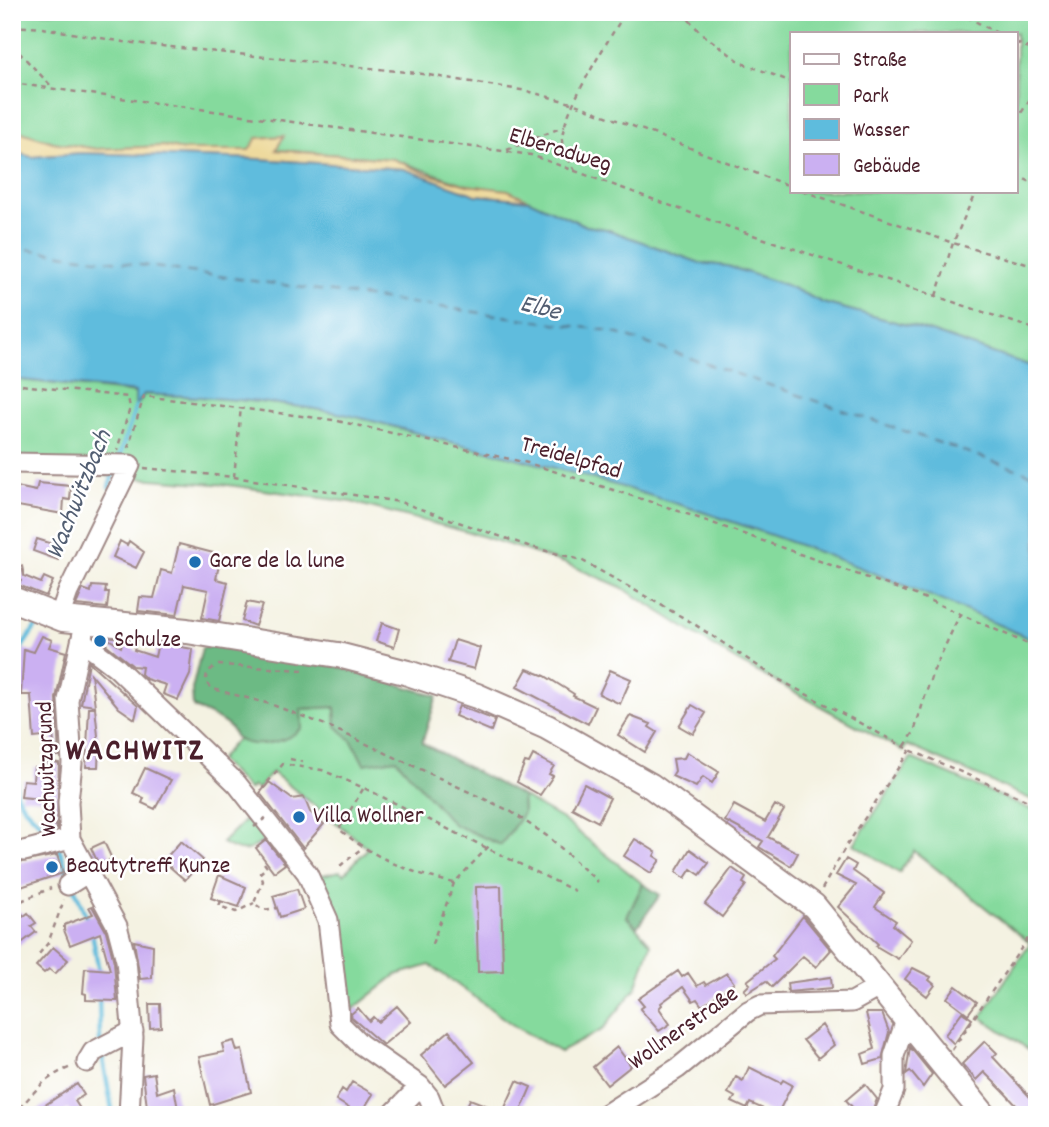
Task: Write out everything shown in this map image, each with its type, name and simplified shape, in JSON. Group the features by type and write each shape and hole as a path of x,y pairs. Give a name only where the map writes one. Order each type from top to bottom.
{"main road":[{"path":"54,618 187,631 338,655 408,673 477,696 547,727 651,786 814,906 984,1115"}],"street":[{"path":"12,463 106,466 122,464"},
{"name":"Wachwitzgrund","path":"122,464 68,592 54,618 68,700 72,763 62,841 70,885 117,926 127,960 133,1031 129,1115"},
{"path":"54,618 116,667 237,785 301,866 321,898 328,920 341,1024 360,1044 420,1086 429,1097 436,1115"},
{"path":"24,851 62,841"},
{"name":"Wollnerstraße","path":"605,1115 678,1068 748,1011 760,1006 852,1002 879,987"},
{"path":"884,1115 894,1090 894,1056 906,1020"},
{"path":"96,1053 133,1031"},
{"path":"392,1115 420,1086"}],"path":[{"path":"575,171 562,141 565,126 626,12"},
{"path":"682,12 701,33 742,63 790,81"},
{"path":"958,12 995,32"},
{"path":"12,26 43,28 124,42 416,73 527,91 575,104 790,186"},
{"path":"1018,44 1037,51"},
{"path":"12,46 54,89"},
{"name":"Elberadweg","path":"12,83 506,150 575,171 1037,330"},
{"path":"1018,118 1037,88"},
{"path":"506,150 565,126"},
{"path":"1018,176 1037,185"},
{"path":"806,192 953,243 1037,267"},
{"path":"936,296 953,243 976,192"},
{"path":"12,384 128,397 130,408 122,464 234,477 400,502 528,547 581,560 691,622 778,679 904,747 1037,805"},
{"name":"Treidelpfad","path":"122,464 144,396 333,420 528,463 670,508 924,598 1037,648"},
{"path":"234,477 241,407"},
{"path":"127,420 134,422"},
{"path":"904,747 914,732 932,674 960,614"},
{"path":"312,670 219,665 209,670 206,683 213,689 270,704 328,726 510,811 550,838 598,882"},
{"path":"814,906 845,848 910,750"},
{"path":"290,759 303,762"},
{"path":"295,767 296,762"},
{"path":"260,791 283,764 322,770 489,846 575,891"},
{"path":"363,788 339,829 362,848 408,869 454,883"},
{"path":"254,827 268,816"},
{"path":"432,944 454,883 489,846"},
{"path":"340,866 362,848"},
{"path":"221,901 219,906 236,912 254,903 263,881 260,873 267,867 264,863"},
{"path":"12,905 70,885"},
{"path":"39,954 48,943 70,885"},
{"path":"254,903 263,910 277,908"},
{"path":"229,910 231,904"},
{"path":"942,1064 1037,925"},
{"path":"12,1115 36,1093 50,1075 96,1053"}],"green space":[{"path":"12,12 1037,12 1037,368 922,329 823,303 786,285 727,266 700,263 606,229 586,226 509,191 467,185 393,159 276,150 283,137 249,150 182,150 164,146 97,149 53,142 12,129"},
{"path":"12,379 136,393 135,409 143,394 262,402 348,415 676,503 822,553 894,581 1037,642 1037,802 907,745 903,751 737,661 621,587 567,564 482,536 351,502 228,485 12,468"},
{"path":"214,646 336,666 437,696 422,743 522,796 523,813 501,845 453,824 396,759 364,764 352,741 336,726 335,707 301,709 302,728 282,740 257,744 239,740 223,722 193,707 192,689 202,648"},
{"path":"335,707 336,726 352,741 364,764 396,759 454,824 501,845 523,813 522,796 562,819 643,884 627,917 651,944 636,988 602,1030 560,1052 513,1025 430,965 396,975 352,1010 345,1002 314,877 340,871 344,874 368,848 272,772 258,789 253,786 249,790 219,760 237,739 245,742 301,709"},
{"path":"911,758 1037,812 1037,1055 981,1017 1030,943 914,851 899,873 854,844"},
{"path":"251,814 268,838 246,850 235,849 222,843"},
{"path":"643,884 660,895 637,927 627,917"}],"sand":[{"path":"12,129 53,142 97,149 164,146 182,150 249,150 257,138 284,136 276,150 393,159 425,173 467,185 508,190 529,200 476,195 404,169 258,159 81,153 32,157 12,152"}],"water":[{"name":"Elbe","path":"12,152 32,157 81,153 258,159 404,169 476,195 529,200 586,226 606,229 700,263 727,266 786,285 823,303 922,329 1037,368 1037,642 894,581 749,527 602,481 363,418 263,402 144,394 135,409 135,392 12,379"}],"building":[{"path":"38,483 71,486 70,500 64,499 63,514 12,505 12,486 36,491"},
{"path":"37,539 62,547 58,560 33,551"},
{"path":"120,541 127,545 129,541 144,552 136,568 113,557"},
{"path":"179,544 221,555 216,579 228,582 219,621 202,618 208,590 184,585 177,615 138,611 140,597 154,598 161,570 172,573"},
{"path":"12,562 22,566 24,576 41,583 44,577 53,581 46,596 18,585 21,581 12,574"},
{"path":"92,586 106,587 105,592 109,592 107,608 76,605 83,589 91,592"},
{"path":"247,602 262,605 255,626 242,621"},
{"path":"382,623 399,629 394,647 376,641"},
{"path":"42,636 52,640 49,647 66,652 56,698 59,756 56,756 53,736 34,738 31,695 21,695 24,649 34,652"},
{"path":"97,637 107,638 121,647 123,640 136,641 134,650 155,657 158,643 193,649 190,675 178,700 163,694 166,685 146,679 141,674 142,667 133,666"},
{"path":"455,640 480,648 474,669 448,662"},
{"path":"89,662 138,706 135,719 119,708 91,674 95,706 81,704"},
{"path":"527,669 545,676 574,694 573,696 596,707 588,724 517,687"},
{"path":"610,670 631,679 620,704 599,694"},
{"path":"692,705 706,713 693,734 679,726"},
{"path":"459,706 495,720 491,731 455,716"},
{"path":"89,708 95,708 99,745 98,767 86,767"},
{"path":"630,716 651,724 649,727 657,732 645,752 618,735"},
{"path":"687,752 719,772 712,783 703,777 696,787 672,776 675,771 673,759 684,758"},
{"path":"533,755 554,766 549,774 553,776 540,795 517,782 525,762 529,763"},
{"path":"47,761 59,763 57,830 53,819 49,820 41,799 21,797 23,780 33,781 34,767 45,769"},
{"path":"145,768 171,780 155,809 142,803 144,798 133,793"},
{"name":"Villa Wollner","path":"269,782 292,799 304,797 310,812 324,824 303,848 260,793"},
{"path":"584,784 610,798 598,822 572,808"},
{"path":"734,805 765,822 775,805 784,810 768,837 798,853 791,866 759,847 763,841 725,821"},
{"path":"635,839 656,852 654,856 660,860 651,873 624,856"},
{"path":"266,840 285,864 274,872 256,848"},
{"path":"181,841 203,860 185,880 163,861"},
{"path":"104,842 112,859 99,865 91,848"},
{"path":"690,849 709,863 700,875 691,869 685,878 676,872"},
{"path":"57,855 63,873 15,889 12,864"},
{"path":"846,859 856,865 853,871 884,893 875,907 896,921 893,925 911,940 898,959 876,946 878,944 838,907 856,885 836,875"},
{"path":"732,868 746,878 743,883 746,885 722,917 705,904"},
{"path":"219,875 246,887 239,907 211,898"},
{"path":"501,886 503,971 478,972 476,887"},
{"path":"297,889 304,909 280,917 273,896"},
{"path":"92,906 106,931 114,962 117,1001 86,1000 86,994 83,993 85,968 110,970 100,933 70,945 64,930 64,925 93,914 89,907"},
{"path":"20,911 24,916 28,913 36,923 31,926 36,932 12,950 12,917"},
{"path":"803,916 831,950 816,967 803,956 772,987 766,981 747,993 744,990 750,984 747,981 775,959 772,956"},
{"path":"134,941 153,945 152,978 140,979"},
{"path":"53,947 68,960 55,974 49,969 44,973 36,966"},
{"path":"913,968 931,977 929,980 935,985 927,996 905,979"},
{"path":"678,971 682,977 688,973 697,986 704,982 706,985 727,973 734,983 702,1006 697,999 693,1001 683,987 661,1003 659,1008 670,1024 659,1031 640,1009 644,1006 638,999"},
{"path":"831,977 832,988 788,992 787,983"},
{"path":"956,986 977,1002 968,1014 947,998"},
{"path":"149,1004 160,1004 161,1027 150,1028"},
{"path":"397,1006 411,1022 383,1045 352,1018 351,1014 358,1008 369,1021 373,1017 378,1022"},
{"path":"962,1012 972,1019 954,1044 945,1035"},
{"path":"866,1013 882,1013 889,1032 882,1059 865,1064 862,1054 875,1049"},
{"path":"822,1025 834,1045 818,1058 803,1040"},
{"path":"449,1031 474,1062 445,1085 421,1055"},
{"path":"234,1041 237,1051 242,1050 251,1092 210,1105 199,1057 224,1052 222,1044"},
{"path":"985,1041 997,1053 993,1057 1030,1097 1037,1091 1037,1115 1010,1115 1018,1107 1003,1091 984,1072 976,1080 962,1064"},
{"path":"617,1047 631,1066 607,1085 593,1067"},
{"path":"910,1047 932,1074 923,1087 910,1071 906,1074"},
{"path":"749,1067 781,1083 783,1080 792,1085 777,1115 750,1103 747,1109 732,1102 735,1097 728,1093 736,1077 743,1081"},
{"path":"154,1073 157,1093 174,1087 179,1115 148,1115 143,1075"},
{"path":"517,1081 531,1087 519,1115 475,1115 465,1111 470,1099 503,1112"},
{"path":"352,1082 373,1094 360,1115 336,1100 342,1089 346,1092"},
{"path":"77,1084 84,1095 75,1101 84,1115 71,1115 68,1109 60,1115 30,1115"},
{"path":"865,1084 877,1099 872,1112 845,1115 853,1108 846,1100"}],"waterway":[{"name":"Wachwitzbach","path":"118,461 136,406"},
{"name":"Wachwitzbach","path":"109,487 115,469"},
{"name":"Wachwitzbach","path":"41,619 20,650 14,676 16,794 23,806 54,837"},
{"name":"Wachwitzbach","path":"59,848 70,879"},
{"name":"Wachwitzbach","path":"74,887 88,921"},
{"name":"Wachwitzbach","path":"92,932 99,972"},
{"name":"Wachwitzbach","path":"99,994 100,1042"},
{"name":"Wachwitzbach","path":"102,1054 113,1115"}],"ferry route":[{"path":"12,247 610,331 1037,476"}],"place":[{"name":"Gare de la lune","path":"195,562"},
{"name":"Schulze","path":"100,641"},
{"name":"Villa Wollner","path":"299,817"},
{"name":"Beautytreff Kunze","path":"52,867"}],"district":[{"name":"WACHWITZ","path":"135,753"}]}
